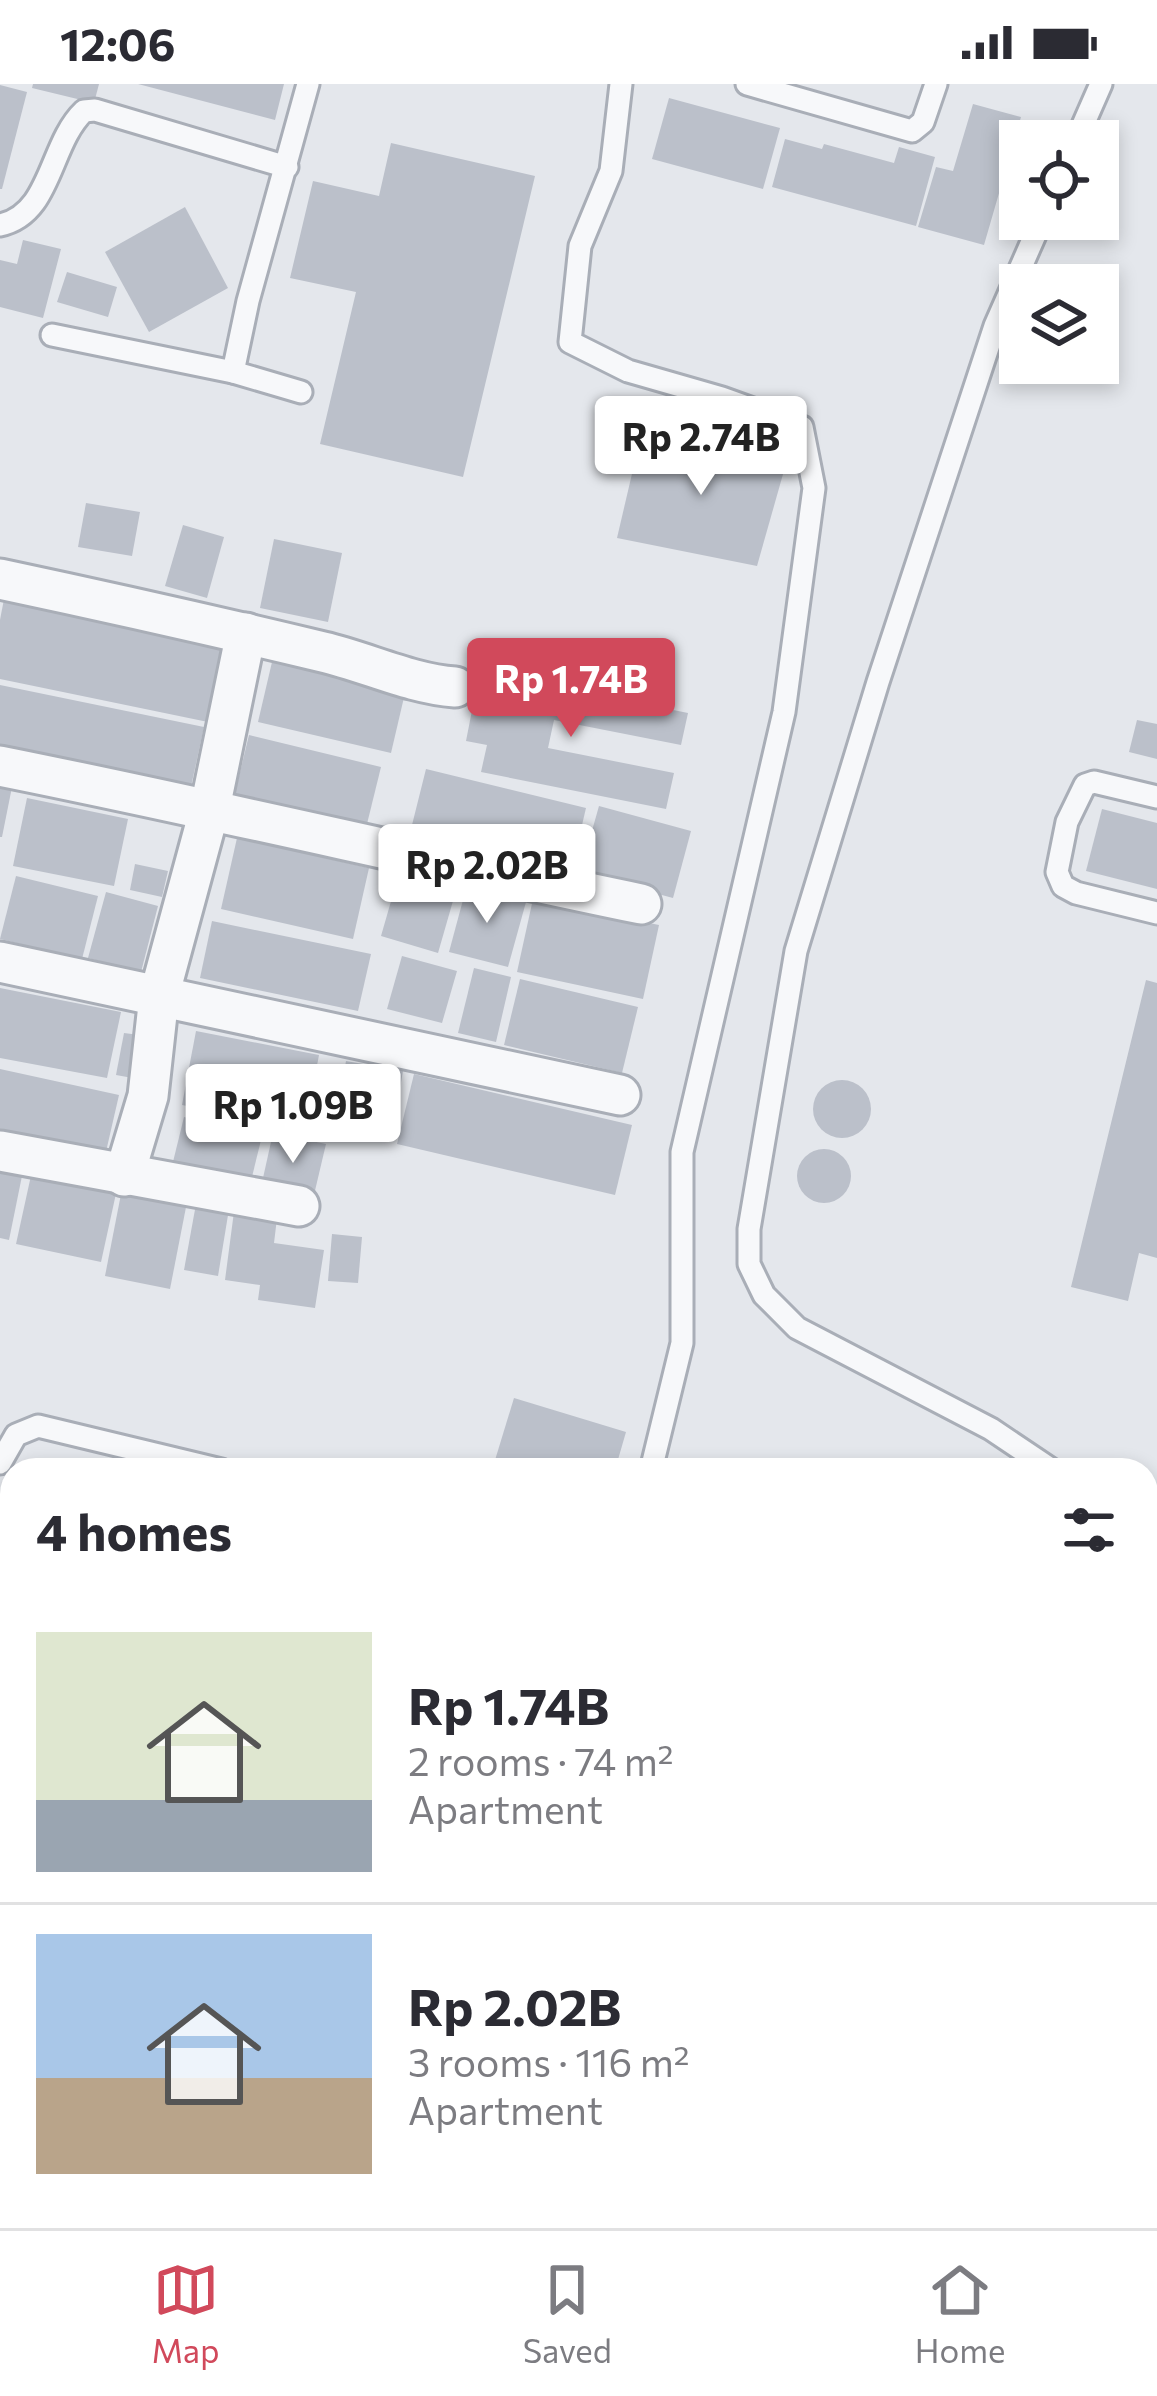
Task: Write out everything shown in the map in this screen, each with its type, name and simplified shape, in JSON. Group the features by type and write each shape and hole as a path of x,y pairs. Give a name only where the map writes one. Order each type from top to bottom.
{"street":[{"path":"0,579 246,633 368,663 434,686 455,687"},
{"path":"124,1176 148,1096 159,996 210,808 246,633"},
{"path":"0,766 641,904"},
{"path":"0,962 620,1095"},
{"path":"0,1151 299,1206"}],"lane":[{"path":"233,372 308,84"},
{"path":"621,84 611,171 580,245 570,342 628,371 802,427 814,488 784,712 682,1152 682,1342 654,1458"},
{"path":"747,84 912,130 923,122 936,84"},
{"path":"1085,120 1101,84"},
{"path":"0,225 29,211 65,135 83,112 95,110 287,167"},
{"path":"1033,240 994,326 796,952 749,1229 748,1264 764,1295 796,1328 991,1429 1034,1458"},
{"path":"52,335 233,372 301,392"},
{"path":"1157,797 1085,784 1066,822 1057,872 1064,886 1076,893 1157,914"},
{"path":"3,1458 16,1435 38,1426 171,1458"}],"building":[{"path":"33,84 99,84 94,103 32,88"},
{"path":"138,84 284,84 275,120"},
{"path":"0,85 27,92 2,189 0,189"},
{"path":"669,98 780,128 763,189 652,159"},
{"path":"973,104 1021,117 999,120 999,193 984,245 918,227 936,167 953,171"},
{"path":"785,139 894,163 899,147 935,157 916,226 772,187"},
{"path":"391,143 535,176 463,477 320,444 356,292 290,278 313,181 379,196"},
{"path":"185,207 228,288 149,332 105,252"},
{"path":"23,240 61,249 43,318 0,307 0,260 17,264"},
{"path":"67,272 117,287 108,317 57,302"},
{"path":"642,431 787,460 757,566 617,538"},
{"path":"86,503 140,512 132,556 78,547"},
{"path":"183,525 224,537 207,598 165,586"},
{"path":"274,539 342,553 328,622 260,608"},
{"path":"4,599 225,645 208,722 0,679"},
{"path":"272,662 405,693 391,753 258,722"},
{"path":"501,675 688,713 681,745 554,720 548,748 674,773 666,809 481,772 487,745 466,741 474,700 495,705"},
{"path":"0,685 204,727 190,791 0,751"},
{"path":"1137,720 1157,724 1157,759 1129,752"},
{"path":"249,735 381,767 366,828 234,797"},
{"path":"426,769 586,808 570,876 409,837"},
{"path":"0,784 12,787 2,837 0,837"},
{"path":"27,798 128,819 114,886 13,866"},
{"path":"599,806 691,831 673,898 580,873"},
{"path":"1102,809 1157,823 1157,889 1086,871"},
{"path":"237,838 369,868 353,939 221,909"},
{"path":"135,864 168,871 162,897 130,890"},
{"path":"400,870 457,887 438,953 381,936"},
{"path":"16,876 98,896 82,959 0,939"},
{"path":"467,885 526,902 508,967 449,952"},
{"path":"106,892 158,906 141,972 88,958"},
{"path":"533,899 659,925 643,999 517,972"},
{"path":"212,921 371,954 358,1011 200,978"},
{"path":"402,956 457,971 442,1023 387,1009"},
{"path":"474,968 511,977 496,1042 458,1033"},
{"path":"520,979 638,1007 622,1073 504,1045"},
{"path":"1146,980 1157,983 1157,1258 1139,1253 1128,1301 1071,1287"},
{"path":"0,988 121,1012 107,1078 0,1058"},
{"path":"196,1031 319,1055 305,1128 182,1105"},
{"path":"124,1033 147,1036 138,1079 116,1075"},
{"path":"346,1061 403,1071 391,1139 334,1129"},
{"path":"0,1069 119,1095 102,1169 0,1146"},
{"path":"414,1074 632,1125 615,1195 397,1144"},
{"path":"842,1080 862,1089 871,1109 862,1129 842,1138 822,1129 813,1109 822,1089"},
{"path":"184,1117 262,1136 249,1189 171,1170"},
{"path":"273,1133 326,1144 313,1199 261,1187"},
{"path":"824,1149 843,1157 851,1176 843,1195 824,1203 805,1195 797,1176 805,1157"},
{"path":"0,1162 24,1166 9,1240 0,1238"},
{"path":"32,1171 117,1189 101,1262 16,1244"},
{"path":"122,1189 187,1202 170,1289 105,1276"},
{"path":"196,1204 229,1209 218,1276 184,1270"},
{"path":"235,1204 278,1210 274,1243 324,1250 315,1308 258,1300 260,1285 225,1280"},
{"path":"332,1234 362,1237 358,1283 328,1281"},
{"path":"514,1398 626,1432 618,1458 496,1458"}]}
